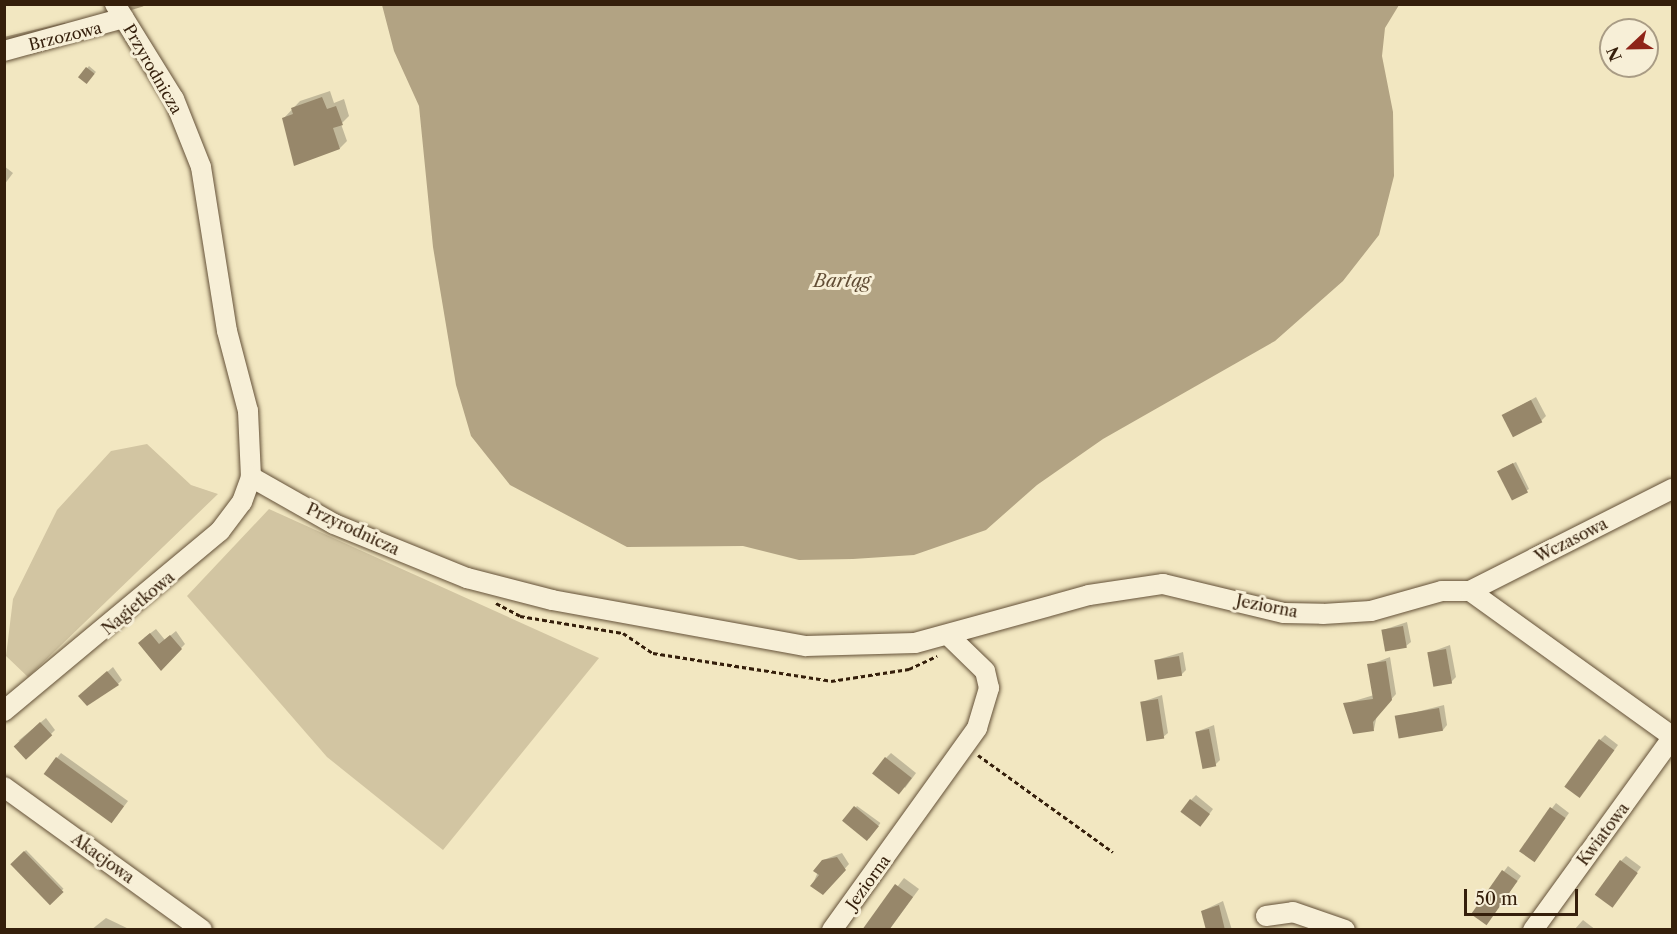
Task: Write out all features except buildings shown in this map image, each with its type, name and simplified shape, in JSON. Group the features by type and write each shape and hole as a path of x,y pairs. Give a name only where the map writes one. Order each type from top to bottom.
{"street":[{"name":"Brzozowa","path":"4,51 119,11"},
{"name":"Przyrodnicza","path":"119,11 174,99 212,210 227,331 248,411 251,477 310,512 392,548 467,578 552,600 806,646 872,648 950,637"},
{"name":"Nagietkowa","path":"4,711 212,539 242,502 251,477"},
{"name":"Wczasowa","path":"1470,591 1672,489"},
{"name":"Jeziorna","path":"832,930 977,728 989,688 985,671 950,637 1089,595 1163,584 1284,613 1323,614 1371,611 1442,591 1470,591"},
{"path":"1470,591 1672,737"},
{"name":"Kwiatowa","path":"1533,930 1672,737"},
{"name":"Akacjowa","path":"4,788 202,930"},
{"path":"1266,916 1293,912 1345,930"}],"path":[{"path":"491,599 520,616 622,633 653,653 831,681 909,669 936,656 950,637"},
{"path":"964,745 1113,852"}],"shaded area":[{"path":"147,444 191,485 218,494 28,677 6,656 13,599 57,510 111,451"},
{"path":"269,509 599,658 443,850 327,757 187,596"}],"water":[{"name":"Bartąg","path":"382,5 1399,5 1385,28 1382,56 1393,112 1394,176 1379,235 1343,281 1275,341 1103,439 1037,485 986,530 914,555 853,559 799,560 743,546 627,547 510,485 471,436 456,385 433,247 419,106 394,51"}],"waterway":[{"path":"127,8 141,4"},
{"path":"4,39 63,25"}]}
